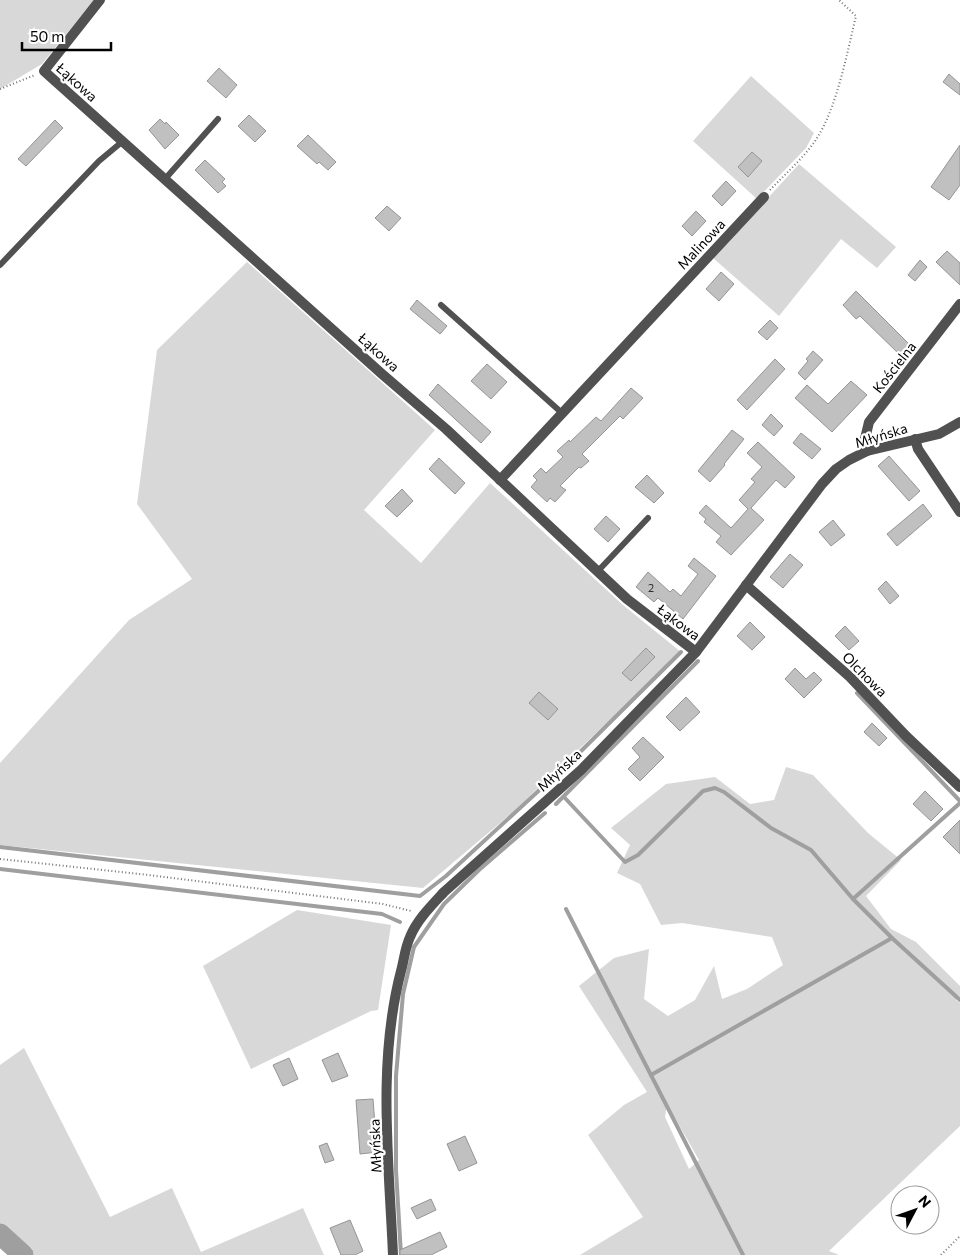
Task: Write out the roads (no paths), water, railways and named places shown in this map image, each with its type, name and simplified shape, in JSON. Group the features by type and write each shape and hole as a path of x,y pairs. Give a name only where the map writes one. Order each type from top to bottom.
{"street":[{"name":"Łąkowa","path":"100,0 44,71 446,429 627,599 696,652"},
{"name":"Malinowa","path":"500,480 764,197"},
{"name":"Kościelna","path":"866,451 864,443 869,422 960,304"},
{"name":"Młyńska","path":"393,1255 387,1126 388,1046 396,990 410,938 424,914 444,892 580,770 696,652 822,484 836,469 866,451 939,434 960,422"},
{"path":"915,439 918,449 960,512"},
{"name":"Olchowa","path":"746,584 850,677 906,736 960,787"}],"lane":[{"path":"165,179 218,119"},
{"path":"0,265 99,161 123,141"},
{"path":"441,305 562,413"},
{"path":"598,572 648,518"}],"waterway":[{"path":"0,847 420,896 446,876 571,761 681,652"},
{"path":"556,804 698,661"},
{"path":"857,693 960,801"},
{"path":"564,797 625,862 638,855 703,791 715,788 724,792 771,828 811,850 853,899 892,938 960,1000"},
{"path":"853,899 960,803"},
{"path":"401,1255 396,1170 396,1076 403,994 414,947 444,904 479,870 545,813"},
{"path":"0,869 382,914 400,922"},
{"path":"566,909 743,1255"},
{"path":"651,1075 892,938"},
{"path":"0,1234 23,1255"}]}
